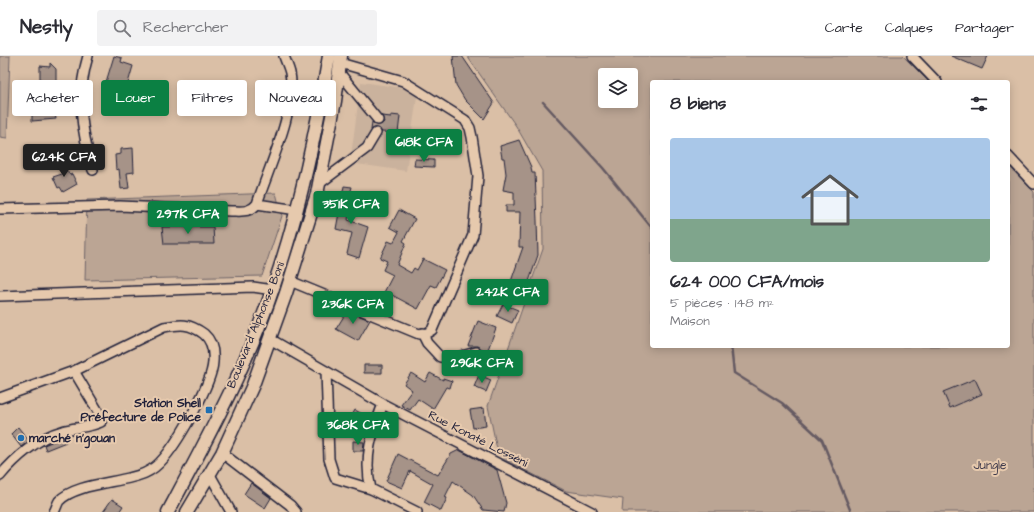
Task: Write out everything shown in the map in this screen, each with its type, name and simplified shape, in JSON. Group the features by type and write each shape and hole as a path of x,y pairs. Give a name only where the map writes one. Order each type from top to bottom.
{"main road":[{"name":"Boulevard Alphonse Boni","path":"168,512 211,432 248,353 273,290 297,210 322,99 329,56"},
{"name":"Boulevard Alphonse Boni","path":"187,512 222,453 253,385 290,281 319,184 335,101 340,63"}],"street":[{"path":"88,56 82,78 81,110 84,138 93,170"},
{"path":"0,209 120,206 242,211 253,208 257,204 288,110 291,86 290,73 284,56"},
{"path":"913,56 934,80"},
{"path":"340,63 378,120"},
{"path":"290,281 422,333 427,333 432,330 472,235 478,176 470,128 465,120 403,81 340,63"},
{"path":"319,184 367,148 376,133"},
{"path":"1010,158 1034,184"},
{"path":"257,204 297,210"},
{"path":"0,296 253,287 273,290"},
{"path":"0,398 74,371 164,327 180,324 194,327 206,336 213,348 213,363 208,380 187,423 164,458 145,473 75,491 60,501 54,512"},
{"path":"422,333 427,344 440,357 455,358 476,352 499,367"},
{"name":"Rue Konaté Losséni","path":"270,339 383,404 592,512"},
{"path":"0,476 8,466 30,447 61,431 101,422 102,418 74,371"},
{"path":"326,371 329,459 334,478 371,489 417,512"},
{"path":"371,489 367,475 370,439 383,404"},
{"path":"222,453 290,505 296,512"},
{"path":"209,473 230,511"}],"shaded area":[{"path":"361,82 418,90 406,171 350,163"}],"green space":[{"path":"0,56 10,56 7,138 0,137"},
{"name":"Jungle","path":"467,56 903,56 927,80 650,80 650,348 1010,348 1010,167 1034,192 1034,512 622,512 623,499 566,491 503,459 496,445 488,406 543,249 542,171 516,126"},
{"path":"276,193 282,216 262,276 85,280 87,200"}],"building":[{"path":"114,56 122,58 121,62 133,66 129,80 107,80"},
{"path":"453,56 462,56 494,103 484,119 465,100 456,85"},
{"path":"951,56 988,56 982,69"},
{"path":"50,63 56,69 56,80 40,80 40,66 50,67"},
{"path":"391,115 400,116 398,133 382,132 376,127 371,130 372,122 379,126 384,122 382,116 391,117"},
{"path":"32,116 55,116 56,119 32,121"},
{"path":"519,140 531,167 532,173 535,173 537,221 538,255 524,296 508,290 523,247 519,247 520,212 506,212 506,205 514,205 514,192 503,190 506,174 504,158 502,158 500,146"},
{"path":"133,148 134,172 127,173 129,188 121,189 119,169 116,170 115,155 121,154 121,149"},
{"path":"55,157 70,175 72,174 77,184 63,192 60,187 58,188 53,177 62,174 53,158"},
{"path":"415,159 434,160 434,167 414,166"},
{"path":"344,186 352,187 349,197 352,198 348,220 368,227 359,258 347,254 352,233 336,229"},
{"path":"399,210 415,219 403,241 406,243 397,265 411,273 414,268 417,270 423,259 445,270 436,287 431,285 418,309 392,295 387,304 380,300 393,275 383,270 387,261 380,258 388,241 393,243 399,232 390,227"},
{"path":"162,227 213,227 214,244 164,244"},
{"path":"503,304 518,310 512,323 497,316"},
{"path":"347,311 370,320 358,341 336,329"},
{"path":"478,321 496,328 487,352 477,346 468,346"},
{"path":"364,365 382,365 382,373 364,373"},
{"path":"411,373 425,382 430,373 443,380 443,378 452,381 450,388 446,387 433,409 418,399 410,410 401,405 412,390 404,384"},
{"path":"479,375 491,380 486,392 474,387"},
{"path":"975,379 982,394 950,408 943,392"},
{"path":"484,408 486,426 473,428 470,410"},
{"path":"355,410 366,416 358,431 347,425"},
{"name":"marché n'gouan","path":"18,427 29,441 21,447 11,434"},
{"path":"64,437 66,442 46,450 44,445"},
{"path":"353,441 364,442 363,451 353,451"},
{"path":"459,450 497,470 506,503 504,512 483,510 473,495 453,481 445,497 447,498 441,511 424,502 433,484 410,471 402,488 386,481 398,454 438,475 451,454"},
{"path":"251,483 271,498 265,508 244,494"},
{"path":"112,499 123,506 119,512 103,512"}],"waterway":[{"path":"543,102 603,168 650,226"},
{"path":"731,348 734,373 782,403 822,440 851,512"}],"tunnel":[{"path":"376,133 378,120"}],"place":[{"name":"Station Shell Préfecture de Police","path":"209,410"},
{"name":"marché n'gouan","path":"21,438"}]}
